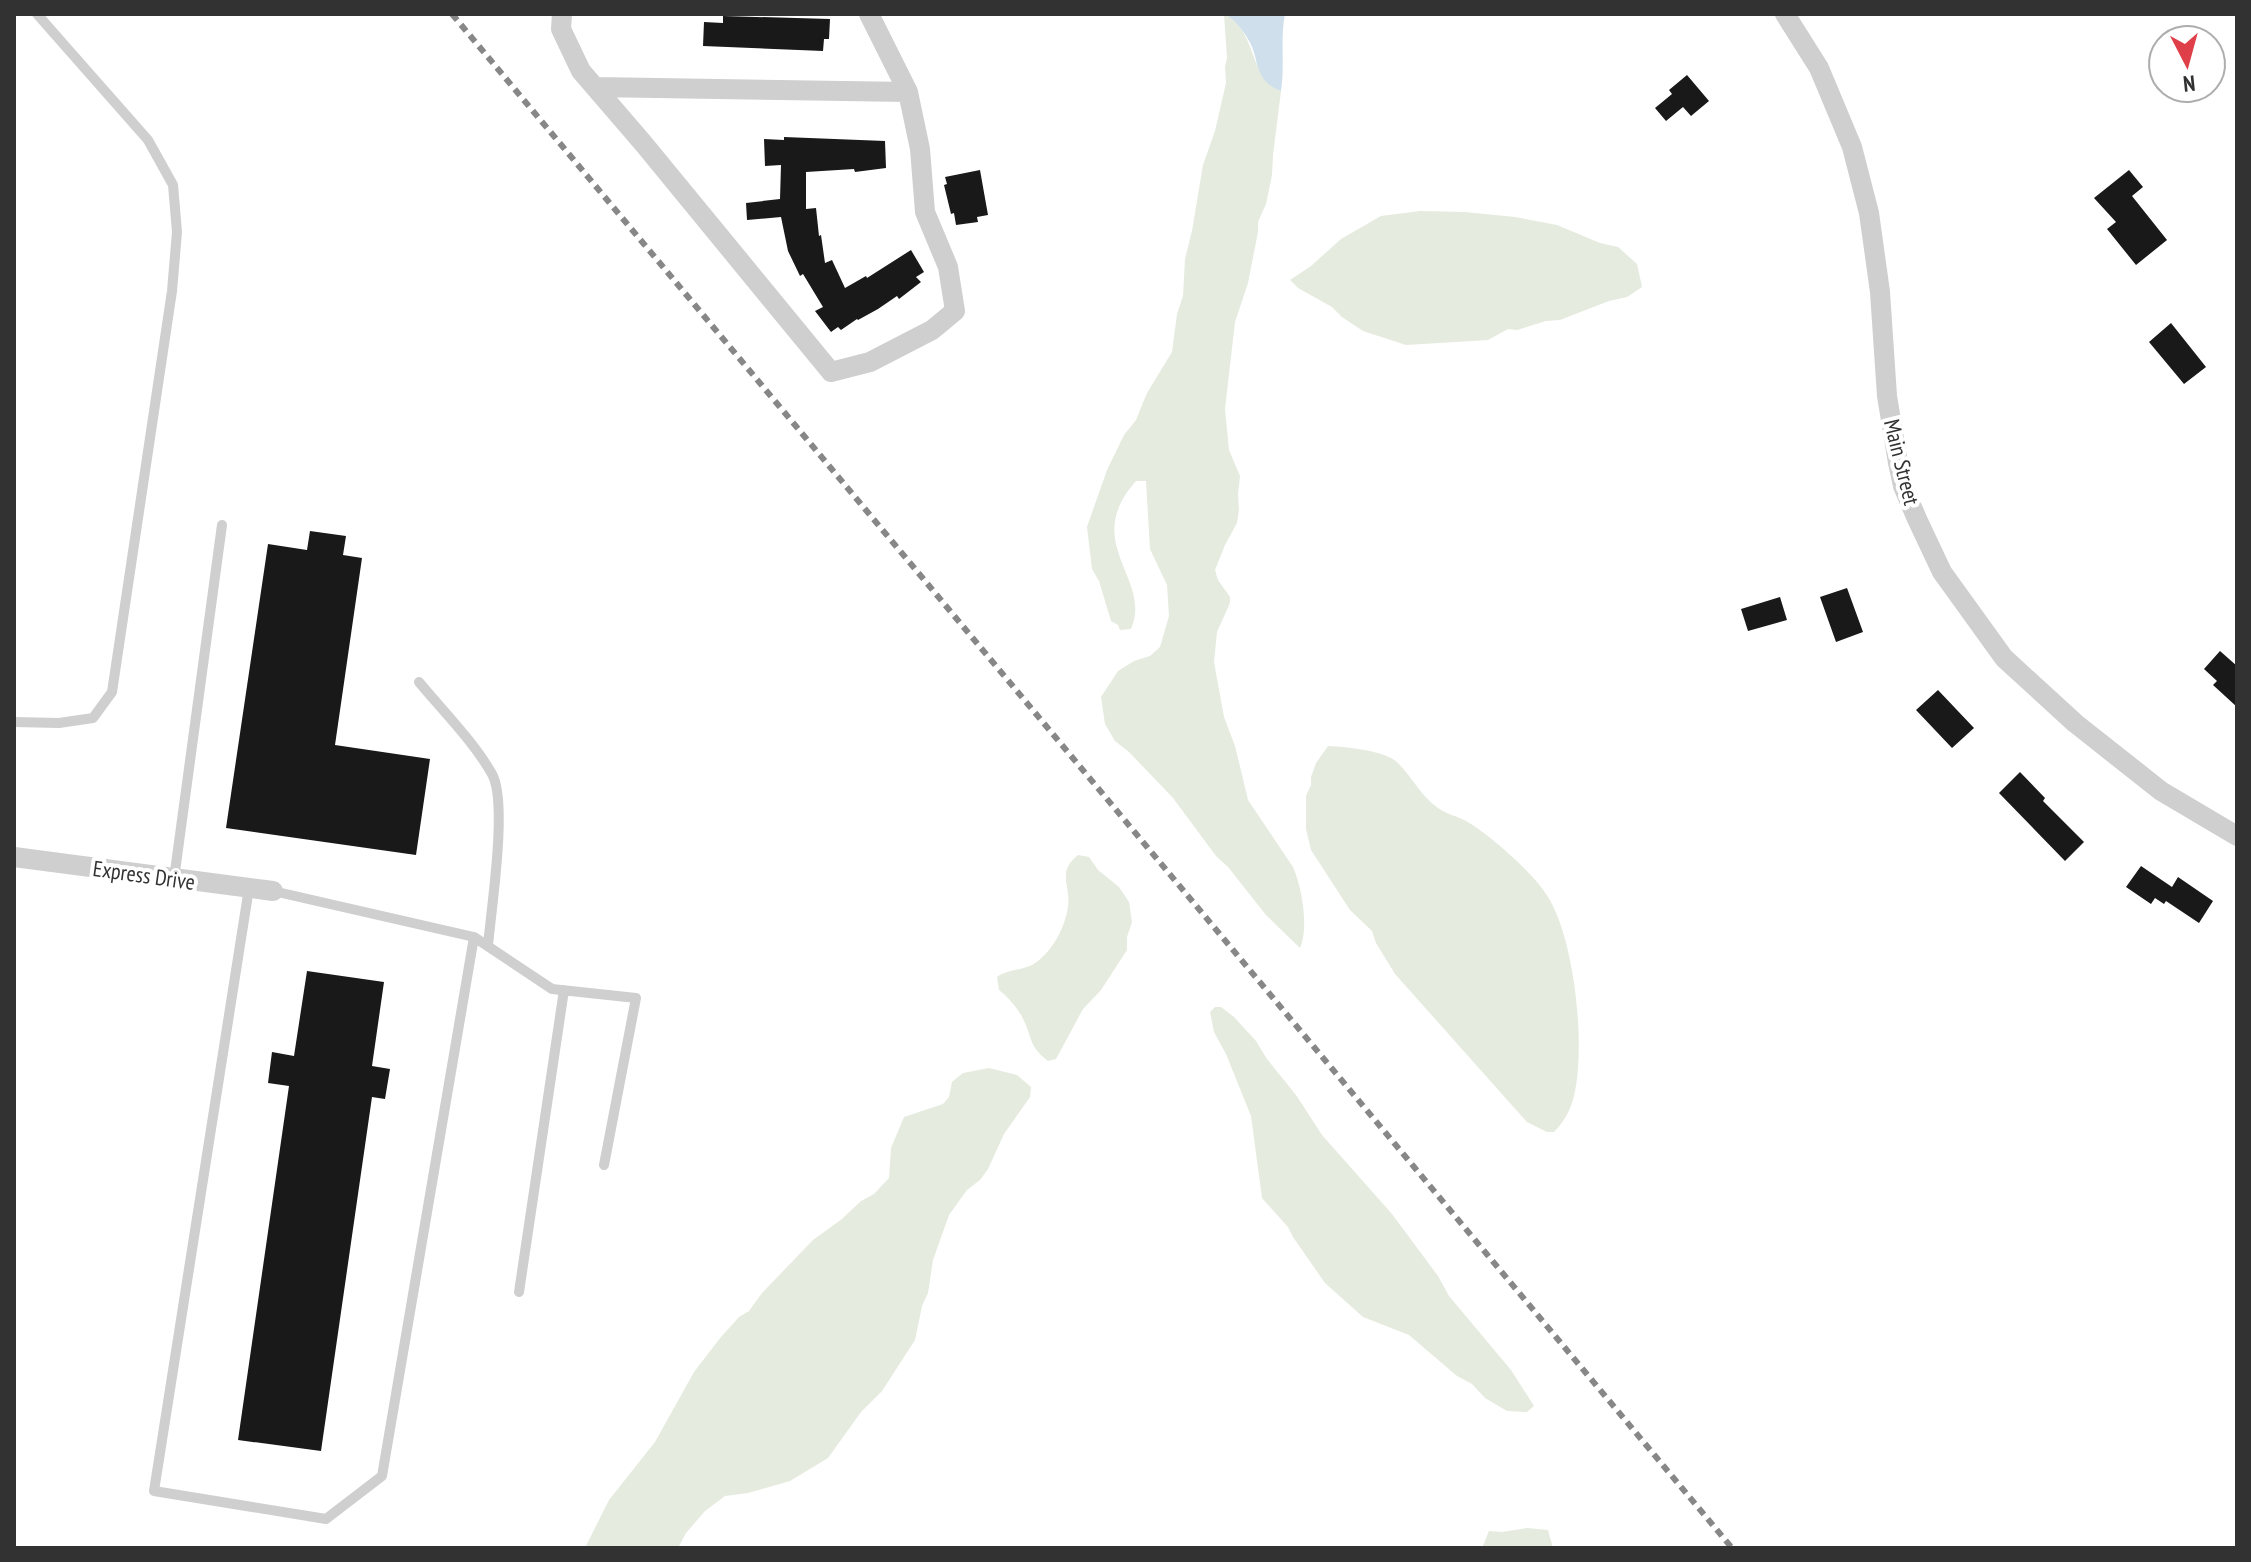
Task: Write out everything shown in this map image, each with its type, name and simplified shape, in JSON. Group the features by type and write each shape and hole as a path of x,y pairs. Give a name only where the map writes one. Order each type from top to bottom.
{"street":[{"path":"562,14 561,29 581,71 831,372 870,362 932,330 955,311 948,267 925,212 920,149 908,92 869,14"},
{"name":"Main Street","path":"1785,14 1819,68 1852,147 1869,213 1880,292 1887,396 1898,463 1903,486 1942,572 2004,658 2075,723 2161,791 2237,836"},
{"path":"595,87 908,92"},
{"name":"Express Drive","path":"14,857 273,891"}],"lane":[{"path":"14,722 59,723 93,718 112,692 172,291 177,232 173,185 148,140 37,14"},
{"path":"174,879 222,525"},
{"path":"419,682 493,776 500,806 488,946"},
{"path":"249,888 154,1491 326,1519 382,1476 474,937"},
{"path":"273,891 474,937 552,989 636,998 604,1165"},
{"path":"519,1292 564,990"}],"shaded area":[{"path":"1224,14 1235,21 1242,31 1263,75 1281,91 1272,175 1266,204 1258,222 1248,283 1235,322 1225,409 1229,450 1240,476 1239,510 1237,523 1215,570 1230,597 1230,603 1217,632 1214,662 1224,717 1235,746 1248,800 1296,875 1304,919 1300,948 1266,915 1216,856 1173,798 1115,741 1105,724 1101,697 1118,671 1150,656 1160,647 1169,616 1167,585 1150,549 1146,481 1136,481 1121,503 1115,524 1116,542 1133,593 1135,611 1131,629 1120,630 1111,621 1099,581 1092,569 1087,527 1107,470 1124,435 1136,420 1147,393 1172,352 1203,165 1226,83"},
{"path":"1420,211 1515,217 1557,225 1618,247 1637,264 1642,287 1627,297 1560,320 1517,330 1508,329 1488,340 1406,345 1363,331 1290,280 1341,239 1381,216"},
{"path":"1328,746 1365,750 1398,763 1432,803 1487,835 1520,864 1546,894 1556,913 1571,963 1579,1050 1571,1106 1554,1132 1547,1132 1527,1122 1395,974 1372,931 1350,910 1311,850 1306,829 1306,796 1316,763"},
{"path":"1078,855 1089,857 1098,870 1119,887 1129,902 1132,922 1127,950 1101,990 1083,1009 1056,1059 1048,1061 1033,1045 1019,1011 999,990 997,977 1033,964 1054,943 1067,915 1066,873 1071,861"},
{"path":"1215,1007 1221,1007 1234,1017 1256,1041 1322,1135 1392,1214 1449,1296 1511,1370 1534,1406 1527,1412 1507,1411 1485,1398 1472,1384 1457,1376 1409,1335 1363,1317 1325,1283 1288,1227 1262,1198 1251,1116 1214,1032 1210,1012"},
{"path":"989,1068 1017,1075 1031,1087 1030,1097 1004,1134 988,1169 967,1190 949,1215 933,1260 915,1340 882,1391 861,1412 828,1458 790,1481 725,1496 705,1511 678,1548 585,1548 609,1500 655,1442 694,1372 721,1337 739,1317 749,1311 813,1240 874,1194 889,1178 891,1148 904,1117 943,1104 949,1097 952,1082 963,1073"},
{"path":"1548,1530 1553,1548 1482,1548 1489,1531"}],"water":[{"path":"1225,14 1285,14 1281,91 1263,78 1248,38"}],"building":[{"path":"723,16 830,19 829,39 824,39 823,51 703,46 704,22 723,23"},
{"path":"1687,75 1709,101 1691,116 1683,107 1666,121 1655,108 1672,94 1669,90"},
{"path":"784,137 885,141 886,168 855,172 854,169 806,172 806,209 816,208 825,263 832,260 845,288 911,250 924,272 916,277 921,282 899,299 897,296 841,330 838,327 831,332 815,311 823,307 803,274 800,276 788,251 781,217 747,220 746,203 780,199 781,165 765,166 764,139 784,140"},
{"path":"980,170 988,215 977,217 978,222 956,225 944,185 947,184 945,177"},
{"path":"2129,170 2143,187 2132,196 2167,240 2136,265 2107,229 2116,222 2094,198"},
{"path":"2171,323 2206,367 2184,384 2149,342"},
{"path":"310,531 346,536 343,555 362,558 335,745 430,759 416,855 226,828 268,544 307,550"},
{"path":"1847,588 1863,632 1836,642 1820,597"},
{"path":"1780,597 1787,620 1748,631 1741,609"},
{"path":"2220,651 2237,666 2237,707 2213,685 2217,681 2204,669"},
{"path":"1938,690 1974,728 1952,748 1916,710"},
{"path":"2020,772 2045,798 2043,801 2084,842 2065,861 1999,793"},
{"path":"2141,866 2172,887 2178,877 2213,901 2199,923 2166,901 2164,904 2155,898 2151,904 2126,887"},
{"path":"307,971 384,982 372,1066 390,1069 385,1099 372,1097 321,1451 238,1440 289,1086 268,1083 272,1052 294,1056"}],"railway":[{"path":"452,14 1732,1548"}]}
